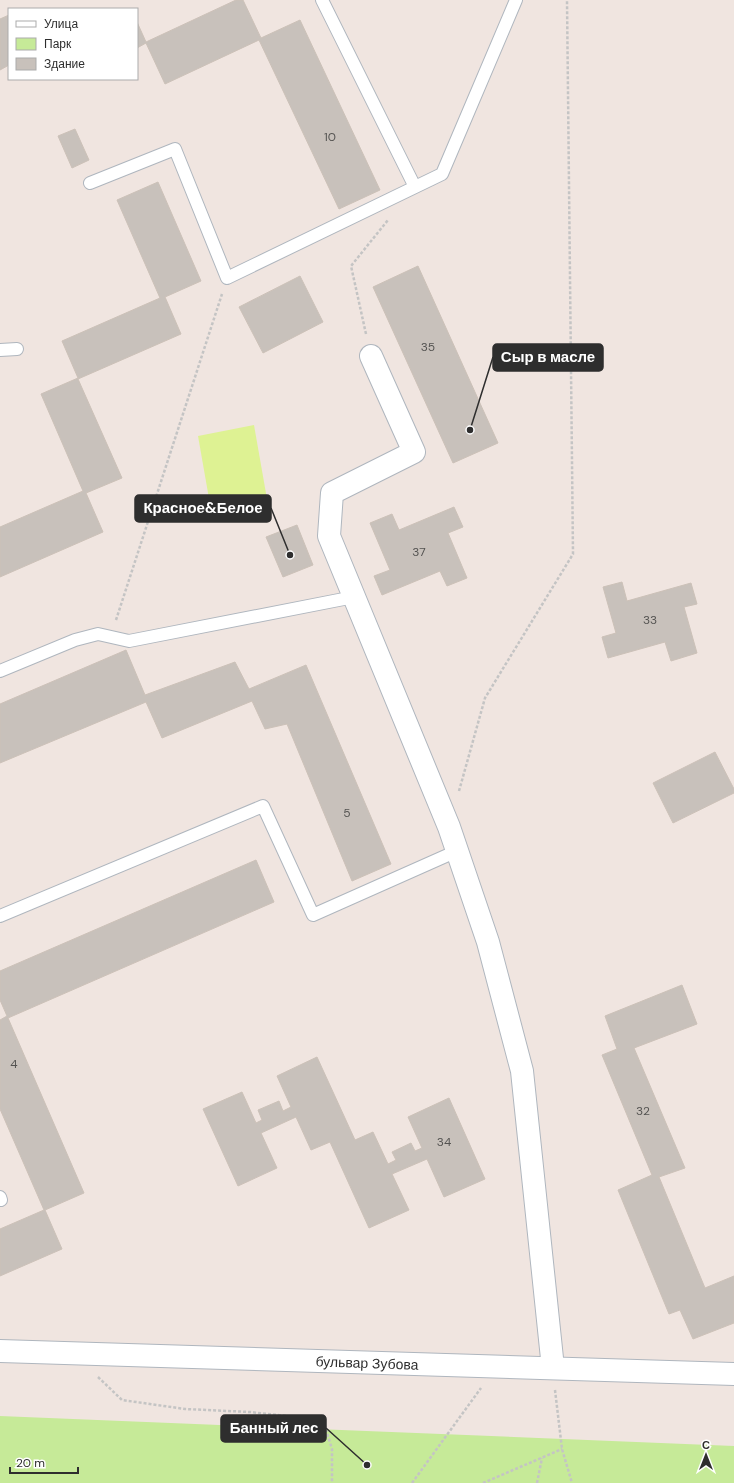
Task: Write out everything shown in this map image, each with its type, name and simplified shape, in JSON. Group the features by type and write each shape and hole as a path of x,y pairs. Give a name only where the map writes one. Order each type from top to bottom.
{"street":[{"path":"371,356 414,452 332,493 329,536 449,827 488,942 522,1071 553,1368"},
{"name":"бульвар Зубова","path":"0,1351 734,1374"}],"lane":[{"path":"322,0 415,187"},
{"path":"90,183 175,149 227,278 442,174 516,0"},
{"path":"0,350 17,349"},
{"path":"0,672 75,640 98,634 129,641 354,597"},
{"path":"0,916 263,806 313,915 457,851"}],"path":[{"path":"449,827 485,698 573,554 567,0"},
{"path":"371,356 351,266 390,218"},
{"path":"111,637 227,278"},
{"path":"412,1483 497,1366"},
{"path":"553,1368 562,1448 572,1483"},
{"path":"94,1372 122,1400 186,1409 258,1413 323,1420 332,1448 332,1483"},
{"path":"484,1483 562,1448"},
{"path":"537,1483 542,1457"}],"green space":[{"path":"254,425 267,499 211,510 198,436"},
{"path":"0,1416 734,1446 734,1483 0,1483"}],"building":[{"path":"236,0 243,0 261,38 300,20 380,190 339,209 259,40 165,84 146,43 138,47 138,24 146,42"},
{"path":"8,15 8,66 0,70 0,19"},
{"path":"75,129 89,160 72,168 58,136"},
{"path":"158,182 201,281 165,297 181,334 78,379 122,478 86,493 103,532 0,577 0,527 83,491 41,394 78,378 62,341 160,298 117,200"},
{"path":"418,266 498,443 453,463 373,287"},
{"path":"300,276 323,322 263,353 239,307"},
{"path":"454,507 463,527 448,533 467,578 447,586 440,571 382,595 374,576 390,570 370,523 392,514 399,530"},
{"path":"297,525 313,565 283,577 266,537"},
{"path":"622,582 627,601 691,583 697,604 684,607 697,653 671,661 665,642 608,658 602,637 616,633 603,587"},
{"path":"126,650 145,695 235,662 249,689 306,665 391,864 352,881 287,724 265,729 252,701 162,738 146,702 0,763 0,704"},
{"path":"715,752 734,789 734,793 673,823 653,783"},
{"path":"256,860 274,902 8,1018 84,1193 45,1210 62,1249 0,1276 0,1229 44,1210 0,1109 0,1020 7,1016 0,1000 0,971"},
{"path":"682,985 697,1024 634,1048 685,1168 659,1177 705,1288 734,1276 734,1323 693,1339 680,1310 669,1314 618,1190 652,1175 602,1055 617,1049 605,1016"},
{"path":"317,1057 355,1140 373,1132 388,1164 396,1160 392,1152 411,1143 415,1151 422,1148 408,1117 449,1098 485,1179 444,1197 427,1159 392,1174 409,1210 369,1228 330,1142 311,1150 296,1117 261,1133 277,1168 238,1186 203,1109 242,1092 256,1123 262,1120 258,1110 279,1101 283,1111 291,1107 277,1076"}],"place":[{"name":"Сыр в масле","path":"470,430"},
{"name":"Красное&Белое","path":"290,555"},
{"name":"Банный лес","path":"367,1465"}]}
